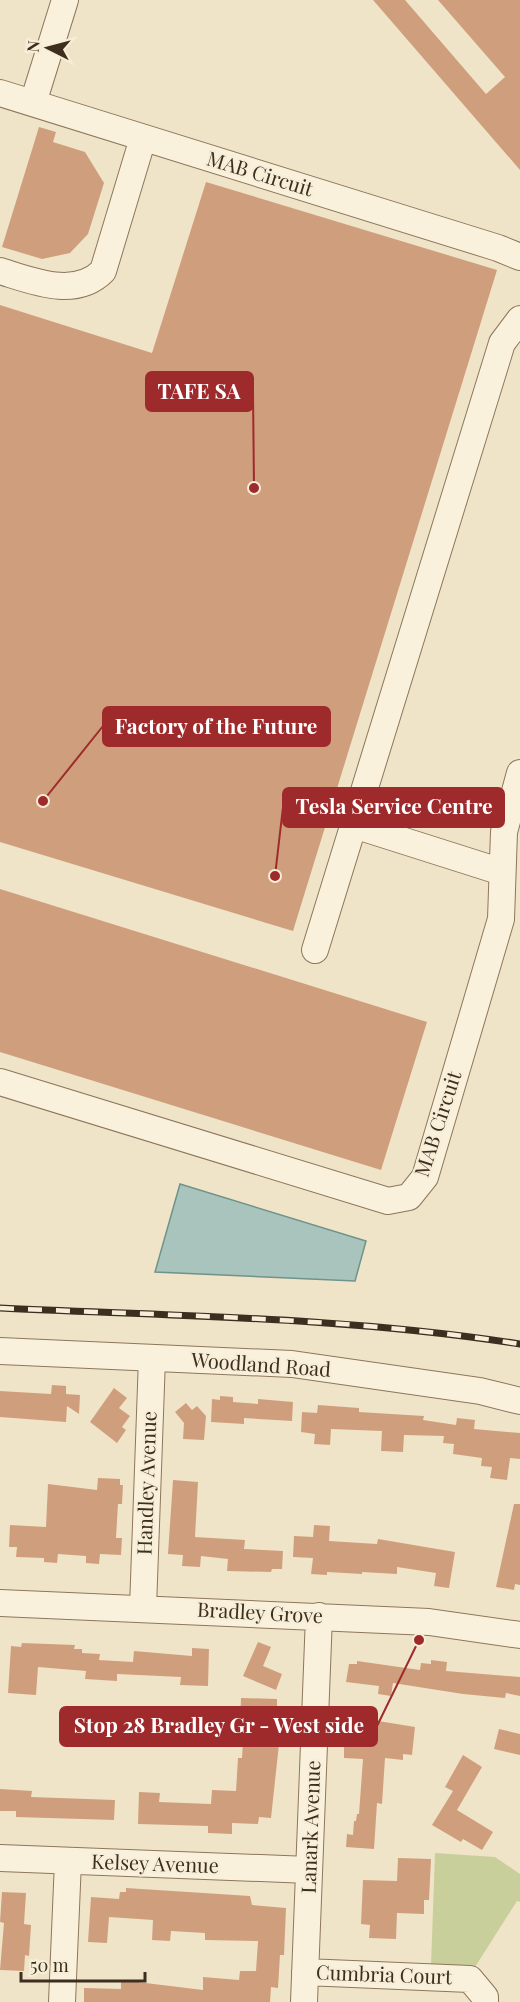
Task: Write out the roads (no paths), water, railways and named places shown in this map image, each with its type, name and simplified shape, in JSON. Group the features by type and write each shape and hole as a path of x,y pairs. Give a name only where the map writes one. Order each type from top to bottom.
{"street":[{"path":"33,103 65,0"},
{"name":"MAB Circuit","path":"0,93 486,244 520,257"},
{"path":"0,271 44,284 74,287 93,281 103,271 142,138"},
{"path":"315,950 502,343 520,319"},
{"name":"MAB Circuit","path":"0,1082 388,1202 409,1197 425,1177 501,919 504,832 520,773"},
{"path":"354,825 502,872"},
{"name":"Woodland Road","path":"0,1351 292,1364 480,1391 520,1401"},
{"name":"Handley Avenue","path":"143,1608 152,1358"},
{"name":"Bradley Grove","path":"0,1603 429,1622 520,1635"},
{"name":"Lanark Avenue","path":"304,2002 319,1616"},
{"name":"Kelsey Avenue","path":"0,1858 309,1870"},
{"path":"62,2002 68,1861"},
{"name":"Cumbria Court","path":"305,1972 470,1979 485,1997 485,2002"}],"water":[{"path":"180,1184 366,1241 355,1281 155,1272"}],"railway":[{"path":"0,1308 326,1323 391,1328 520,1344"}],"place":[{"name":"TAFE SA","path":"254,488"},
{"name":"Factory of the Future","path":"43,801"},
{"name":"Tesla Service Centre","path":"275,876"},
{"name":"Stop 28 Bradley Gr - West side","path":"419,1640"}]}
